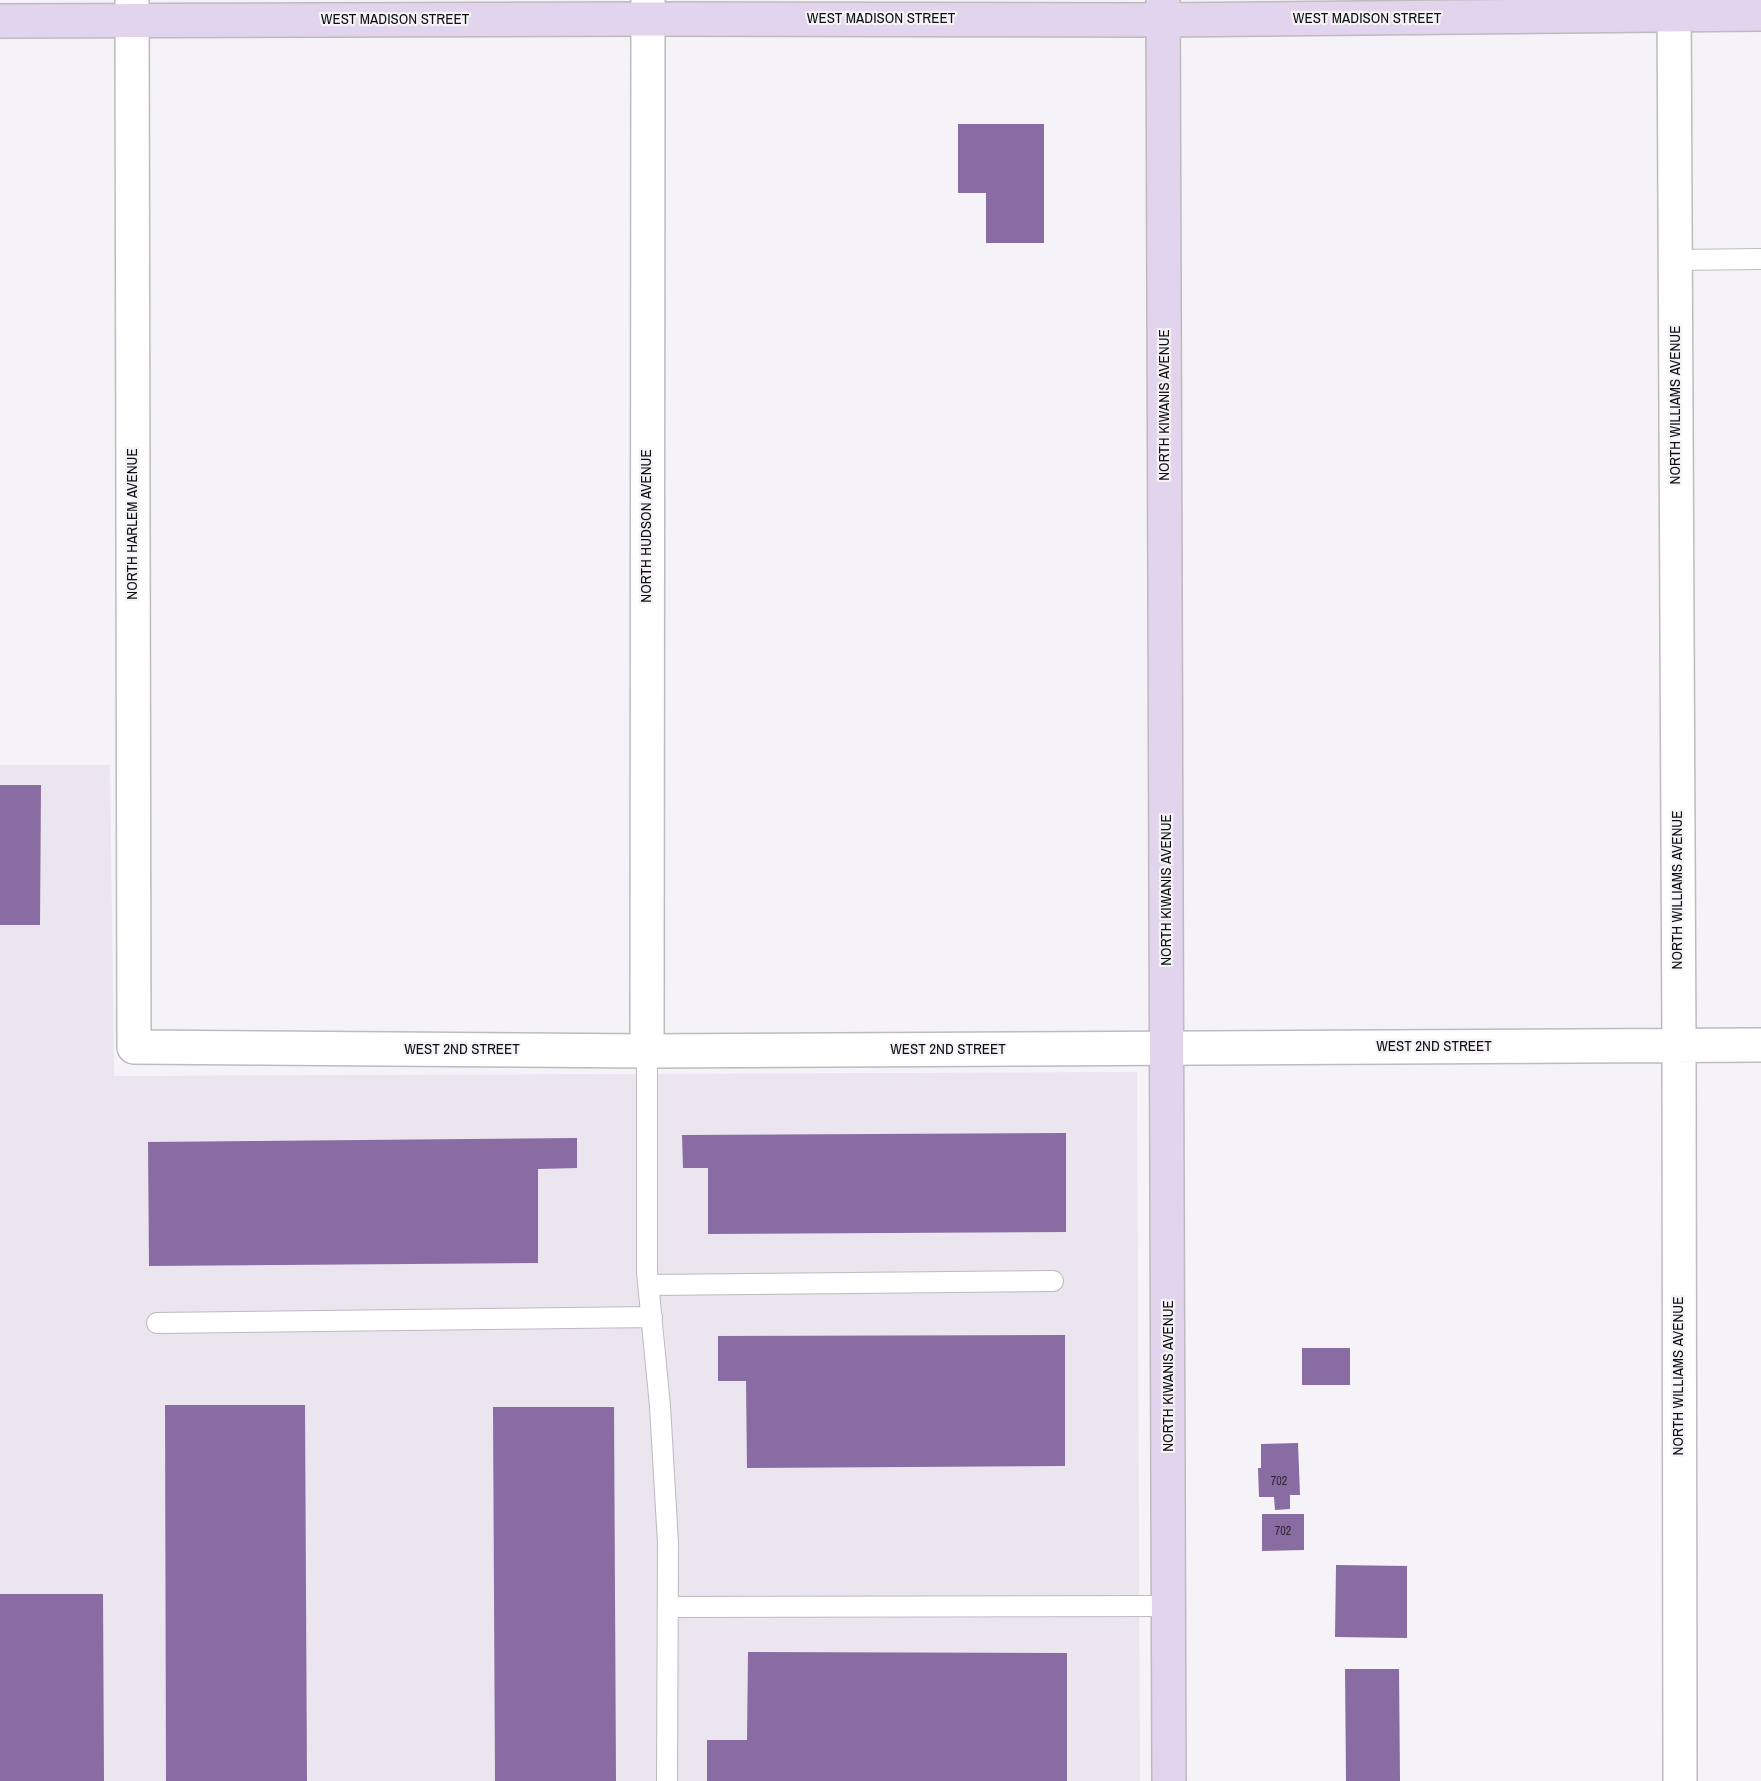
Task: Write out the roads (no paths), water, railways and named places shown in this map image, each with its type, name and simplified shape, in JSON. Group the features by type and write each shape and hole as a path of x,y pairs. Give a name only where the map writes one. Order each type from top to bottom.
{"main road":[{"name":"WEST MADISON STREET","path":"0,21 132,10 1674,8 1761,14"},
{"name":"NORTH KIWANIS AVENUE","path":"1164,10 1169,1781"}],"street":[{"name":"NORTH WILLIAMS AVENUE","path":"1674,8 1680,1781"},
{"name":"NORTH HUDSON AVENUE","path":"647,1051 648,9"},
{"name":"NORTH HARLEM AVENUE","path":"132,10 134,1047"},
{"name":"WEST 2ND STREET","path":"134,1047 647,1051 1761,1045"}],"lane":[{"path":"1675,260 1761,259"},
{"path":"647,1051 647,1272 660,1406 666,1505 667,1781"},
{"path":"649,1285 1053,1281"},
{"path":"157,1323 652,1317"},
{"path":"668,1607 1169,1606"}]}
